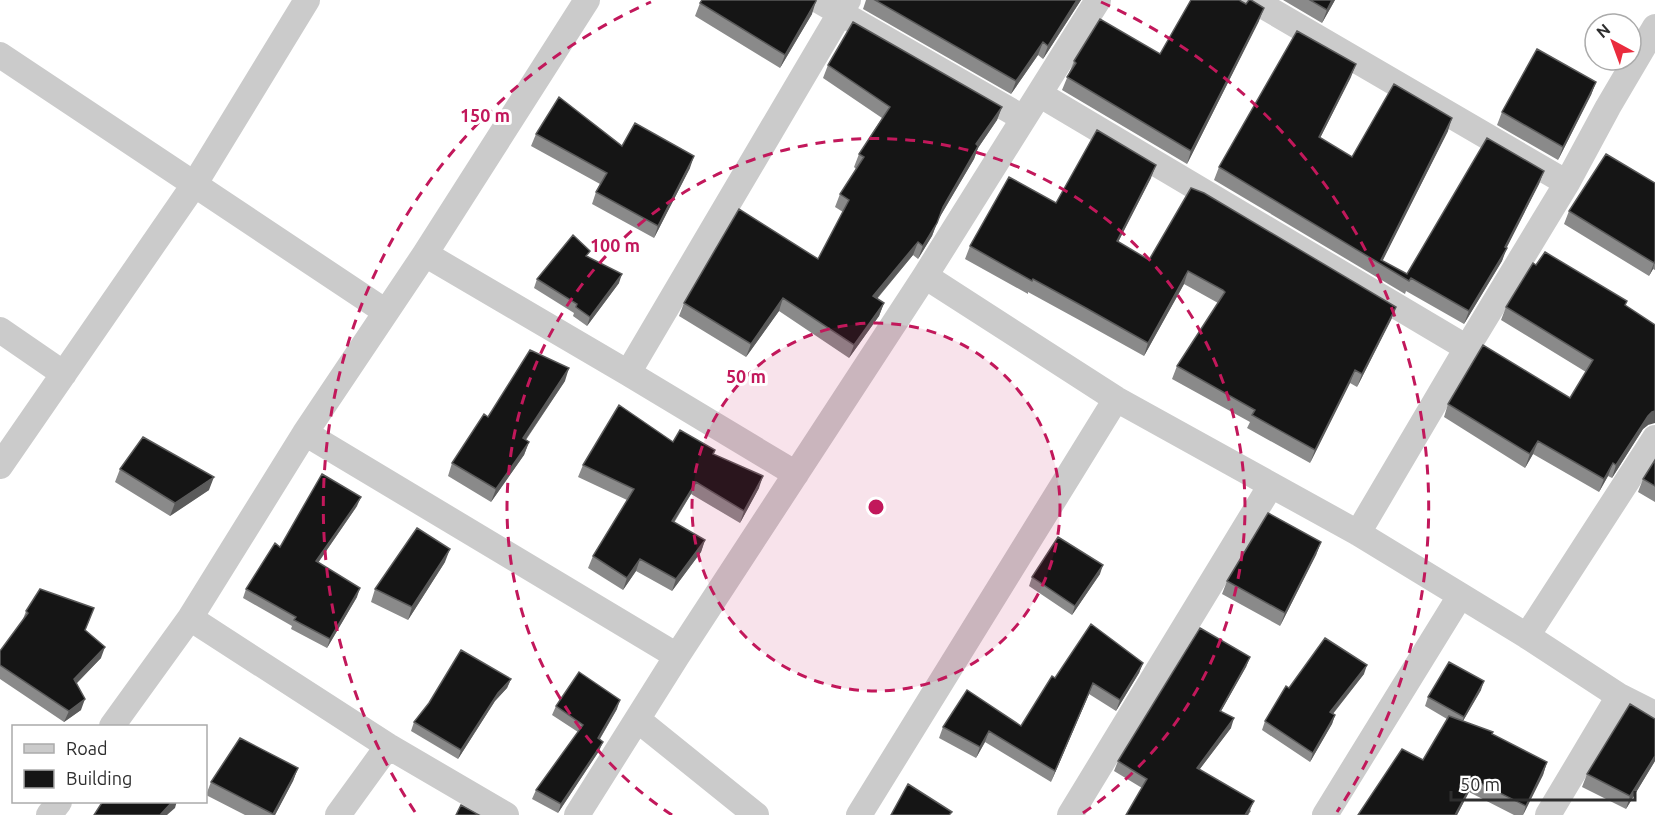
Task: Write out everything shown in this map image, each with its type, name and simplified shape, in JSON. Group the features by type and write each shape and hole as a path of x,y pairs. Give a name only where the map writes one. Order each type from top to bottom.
{"street":[{"path":"0,466 194,185 307,0"},
{"path":"113,725 190,618 305,433 425,254 586,0"},
{"path":"818,0 844,7 1023,118"},
{"path":"578,815 677,656 925,276 1098,0"},
{"path":"1253,0 1567,183"},
{"path":"628,373 844,7"},
{"path":"1358,533 1567,183 1655,27"},
{"path":"0,55 386,312"},
{"path":"1039,94 1467,348"},
{"path":"425,254 796,474"},
{"path":"925,276 1116,399 1358,533 1527,636 1619,696 1655,714"},
{"path":"0,330 64,374"},
{"path":"859,815 1116,399"},
{"path":"305,433 677,656"},
{"path":"1527,636 1655,438"},
{"path":"1070,815 1270,485"},
{"path":"1325,815 1460,596"},
{"path":"190,618 387,746 506,815"},
{"path":"1548,815 1619,696"},
{"path":"638,720 756,815"},
{"path":"338,815 387,746"}],"building":[{"path":"702,0 816,1 785,55 700,3"},
{"path":"875,0 1077,0 1048,46 1043,42 1016,81"},
{"path":"1191,0 1239,0 1246,4 1251,0 1264,8 1191,151 1067,77 1076,63 1074,61 1100,19 1160,54"},
{"path":"1310,0 1332,0 1327,10"},
{"path":"853,22 1002,107 976,144 978,146 923,246 918,242 873,296 884,303 854,345 783,298 751,344 684,303 739,209 818,259 849,200 840,194 864,157 859,154 890,107 828,65"},
{"path":"1297,31 1356,64 1319,137 1352,157 1394,84 1452,118 1381,260 1407,274 1487,138 1544,171 1505,247 1507,248 1469,311 1411,278 1409,281 1219,167"},
{"path":"1537,49 1596,82 1563,147 1502,112"},
{"path":"559,97 622,146 635,123 694,156 658,226 596,192 607,173 536,134"},
{"path":"1097,130 1156,165 1117,241 1149,260 1191,188 1204,193 1396,307 1362,374 1355,370 1315,450 1252,415 1255,410 1177,366 1225,292 1223,290 1188,271 1148,343 970,246 1009,177 1056,203"},
{"path":"1606,154 1655,183 1654,263 1569,211"},
{"path":"573,235 590,251 586,256 622,274 590,317 576,307 577,304 537,279"},
{"path":"1545,252 1627,301 1625,305 1655,325 1655,411 1648,416 1616,465 1613,463 1604,479 1538,441 1530,454 1448,404 1483,345 1570,398 1593,360 1506,307 1533,263 1536,265"},
{"path":"530,350 569,368 523,438 529,442 496,489 452,463 484,414 488,417"},
{"path":"619,405 673,442 680,430 715,450 713,454 763,476 744,511 696,482 672,521 705,540 676,579 640,559 627,578 593,556 634,489 583,465"},
{"path":"143,437 214,477 175,503 120,469"},
{"path":"1655,460 1655,486 1643,479"},
{"path":"322,474 361,497 316,561 360,588 330,639 294,620 296,617 246,589 275,543 280,547"},
{"path":"1268,513 1321,542 1285,613 1227,581"},
{"path":"417,528 450,549 412,607 375,589"},
{"path":"1058,537 1103,565 1075,606 1032,577"},
{"path":"40,589 94,608 85,630 105,647 74,679 85,699 69,711 0,665 0,651 28,613 26,611"},
{"path":"1091,624 1143,663 1120,700 1093,683 1055,771 989,731 980,747 943,727 967,690 1021,726 1052,676 1055,678"},
{"path":"1200,628 1250,657 1220,711 1234,718 1197,768 1254,801 1245,815 1126,815 1147,779 1118,761"},
{"path":"1325,638 1367,665 1330,712 1335,715 1313,753 1265,721 1286,686 1289,688"},
{"path":"461,650 511,679 498,693 461,750 414,722 429,703"},
{"path":"1449,662 1484,681 1464,717 1428,697"},
{"path":"579,672 620,700 598,738 603,742 561,804 536,790 583,725 556,706"},
{"path":"1630,704 1655,719 1655,756 1630,796 1587,774"},
{"path":"1449,716 1493,732 1492,734 1547,762 1526,806 1474,780 1455,815 1358,815 1402,749 1423,760"},
{"path":"240,738 298,768 273,814 211,782"},
{"path":"908,784 952,812 949,815 891,815"},
{"path":"102,803 171,803 160,815 94,815"},
{"path":"461,805 479,815 456,815"}]}
